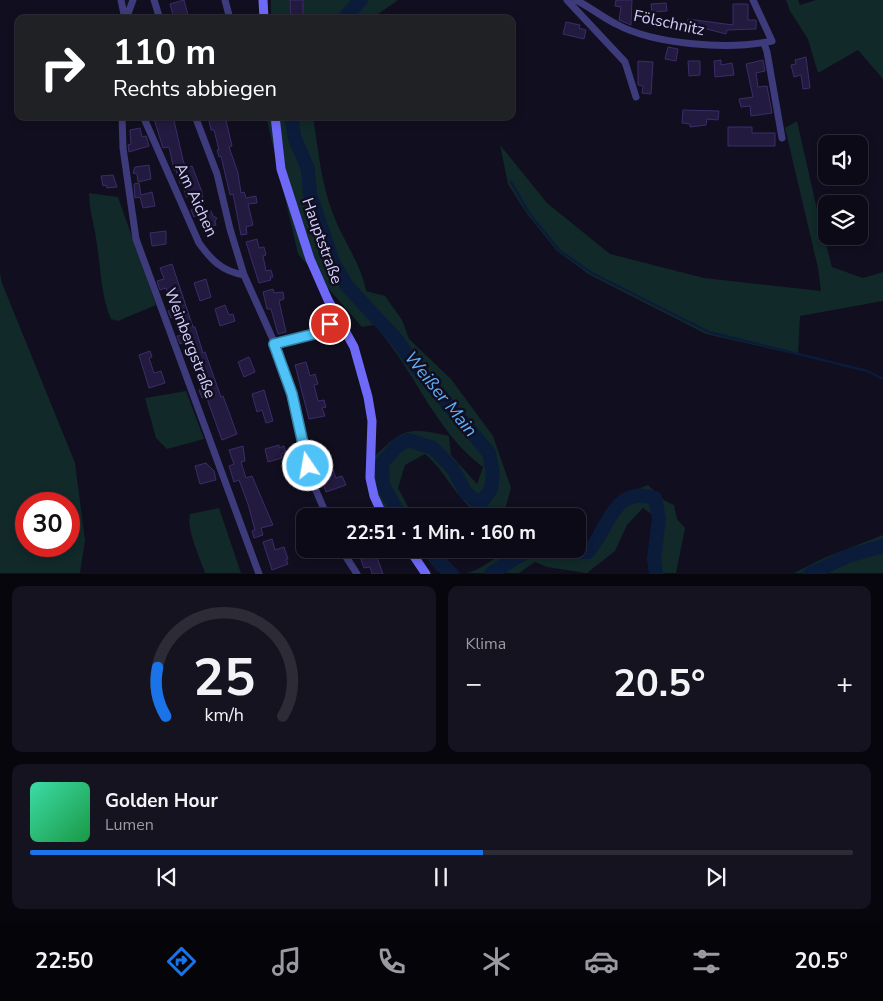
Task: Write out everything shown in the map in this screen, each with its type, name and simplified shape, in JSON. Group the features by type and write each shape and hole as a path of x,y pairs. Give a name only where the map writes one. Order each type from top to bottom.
{"main road":[{"path":"264,0 264,15"},
{"name":"Hauptstraße","path":"275,120 281,169 310,259 328,300 354,347 368,397 372,421 370,478 374,496 379,508"},
{"path":"415,558 426,574"}],"street":[{"path":"120,0 125,15"},
{"path":"127,15 133,0"},
{"path":"154,0 159,15"},
{"path":"225,0 229,15"},
{"path":"567,0 625,62 636,97"},
{"name":"Fölschnitz","path":"576,0 617,25 642,34 686,43 715,45 764,43"},
{"path":"753,0 772,41 764,43 782,138"},
{"name":"Weinbergstraße","path":"122,120 123,148 136,239 259,574"},
{"name":"Am Aichen","path":"145,120 199,243 220,267 230,273 244,275"},
{"path":"197,120 217,174 230,229 244,275 274,344 292,394 311,479 324,508"},
{"path":"274,344 322,332 329,328 329,319"},
{"path":"347,558 357,574"}],"green space":[{"path":"271,0 356,0 339,15 271,15"},
{"path":"359,0 398,0 377,15 342,15"},
{"path":"786,0 798,0 800,5 816,0 883,0 883,79 858,50 818,73 808,39 790,11"},
{"path":"267,120 314,120 320,165 329,202 337,224 356,261 366,291 385,296 402,320 409,339 451,379 493,436 511,488 505,508 472,508 425,454 405,465 398,488 409,508 384,508 376,493 368,462 388,444 403,434 411,431 421,431 449,436 451,455 477,484 483,467 451,436 401,360 374,325 362,327 298,254"},
{"path":"797,121 818,214 818,245 826,245 832,267 863,278 883,272 883,301 800,316 798,355 706,334 590,275 557,251 527,214 508,184 500,145 547,203 610,254 704,278 821,291 818,268 785,128"},
{"path":"89,193 118,197 156,305 118,321 111,319 107,309"},
{"path":"0,273 2,283 75,463 79,492 15,492 15,557 80,557 80,502 85,540 80,573 0,573"},
{"path":"186,391 204,439 167,449 156,438 145,398"},
{"path":"648,485 665,501 674,505 677,519 685,528 676,573 650,573 654,516 643,508 627,525 615,551 587,573 547,567 535,562 519,573 466,573 479,569 496,558 586,558 586,543 620,496"},
{"path":"219,508 241,573 205,573 194,544 189,520 190,514"},
{"path":"883,535 883,573 794,573 824,558"},
{"path":"427,558 446,558 460,573 444,573"}],"building":[{"path":"184,0 188,15 173,15 170,4"},
{"path":"290,0 303,0 303,15 291,15"},
{"path":"616,0 632,0 631,25 619,20 621,7 615,6"},
{"path":"666,3 667,11 652,12 651,4"},
{"path":"733,4 748,4 748,20 756,20 756,29 727,30 726,34 699,27 699,31 688,29 688,19 733,25"},
{"path":"566,22 580,25 579,28 586,30 584,39 563,34"},
{"path":"668,47 678,49 676,61 665,59"},
{"path":"806,57 810,88 803,89 801,75 794,77 791,65 796,64 795,60"},
{"path":"721,60 721,65 732,63 734,75 715,77 714,61"},
{"path":"763,60 765,71 756,73 758,87 767,86 772,113 751,116 750,106 741,107 739,99 753,97 746,64"},
{"path":"638,61 653,62 651,94 642,93 643,86 638,85"},
{"path":"688,61 700,61 700,75 689,76"},
{"path":"683,110 719,111 718,120 707,119 706,125 690,127 690,124 682,123"},
{"path":"154,120 174,120 186,168 192,166 202,192 203,200 199,200 202,213 211,211 213,216 217,218 215,221 216,225 204,228 199,215 194,217 191,210 194,209 191,196 186,197 183,184 180,184 176,170 174,170 169,147 163,148"},
{"path":"209,120 226,120 232,146 229,147 238,173 241,193 244,192 246,198 256,196 257,203 248,204 253,225 246,227 247,234 241,235 233,194 230,195 221,156 219,157 217,150 219,150 214,130 211,130"},
{"path":"728,127 752,127 752,133 775,133 775,146 728,146"},
{"path":"140,128 142,137 146,136 149,146 129,152 128,145 131,144 130,130"},
{"path":"149,165 151,179 138,182 137,174 133,173 135,167"},
{"path":"113,175 117,187 107,188 106,185 103,186 101,176"},
{"path":"139,183 141,195 152,192 155,206 143,208 140,197 135,198 134,184"},
{"path":"166,231 166,244 152,246 150,233"},
{"path":"257,239 259,248 264,247 266,255 263,256 266,271 271,270 273,277 270,277 271,280 259,283 246,242"},
{"path":"172,264 193,327 195,327 203,353 205,352 237,434 222,440 206,396 202,398 199,390 204,388 199,371 194,373 191,363 193,362 186,342 180,344 177,336 183,335 177,315 171,318 168,311 174,309 166,288 160,290 157,281 164,279 160,268"},
{"path":"206,279 211,297 200,301 194,283"},
{"path":"273,289 274,293 283,292 284,299 279,301 286,332 278,334 271,309 267,309 263,292"},
{"path":"225,305 229,315 233,314 235,321 220,326 215,309"},
{"path":"150,351 152,357 149,358 154,373 161,371 165,383 149,388 139,355"},
{"path":"249,357 255,372 244,377 238,362"},
{"path":"306,362 310,376 315,374 318,384 314,385 318,401 324,400 326,407 322,408 325,416 309,419 295,365"},
{"path":"264,390 273,421 266,423 262,410 257,412 252,394"},
{"path":"279,445 279,448 284,446 286,453 281,454 282,458 268,462 265,449"},
{"path":"243,446 245,461 241,462 246,478 252,476 273,525 261,528 263,535 254,538 252,531 255,530 248,504 239,480 234,482 229,466 234,464 229,450"},
{"path":"206,463 214,471 216,480 200,484 195,466"},
{"path":"333,470 336,478 342,476 346,485 326,492 320,474"},
{"path":"272,539 275,550 284,547 288,564 272,570 263,542"},
{"path":"360,558 377,558 383,574 372,574 370,567 364,568"}],"waterway":[{"name":"Weißer Main","path":"347,15 361,0"},
{"name":"Weißer Main","path":"292,120 295,139 308,169 310,194 333,262 347,286 397,340 414,364 489,453 493,474 491,489 480,504 466,493 453,469 433,448 408,440 397,446 382,463 383,485 396,508"},
{"path":"511,182 529,213 559,250 592,273 709,332 867,371 883,379"},
{"name":"Weißer Main","path":"586,552 588,552 621,503 630,497 655,498 659,519 654,559 656,574"},
{"name":"Weißer Main","path":"810,574 848,556 883,546"},
{"name":"Weißer Main","path":"435,558 452,574"},
{"name":"Weißer Main","path":"491,574 516,558"}],"route":[{"path":"308,466 292,394 274,344 322,332 329,328 330,324"}]}
